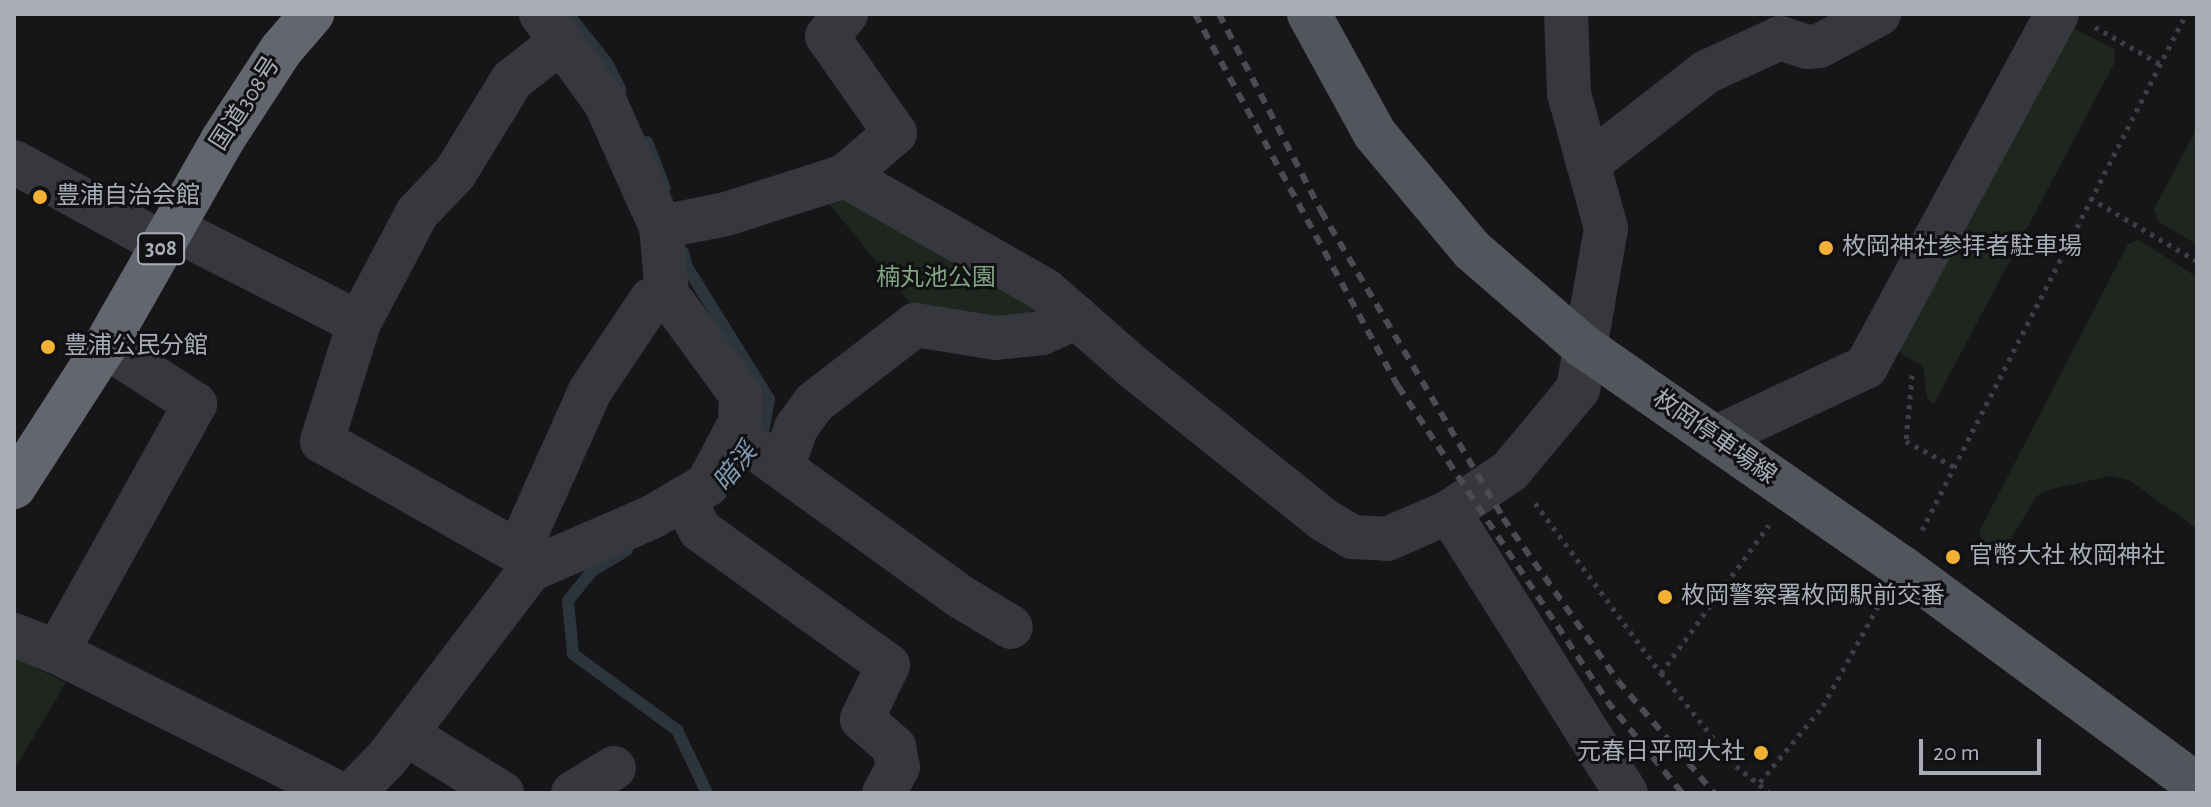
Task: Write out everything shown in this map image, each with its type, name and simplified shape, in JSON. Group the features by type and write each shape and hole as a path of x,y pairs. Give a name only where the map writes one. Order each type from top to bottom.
{"highway":[{"name":"国道308号","path":"14,487 105,346 239,113 281,50 312,14"}],"main road":[{"name":"枚岡停車場線","path":"1309,14 1375,134 1472,250 1583,346 1900,566 2197,785"}],"street":[{"path":"676,224 845,176 895,133 827,36 846,14"},
{"path":"845,176 1045,290 1324,520 1352,537 1387,539 1449,512 1510,471 1578,389 1583,346 1606,228 1569,94 1566,14"},
{"path":"1588,164 1706,72 1780,38 1808,47 1819,46 1879,14"},
{"path":"1715,438 1866,367 2070,18"},
{"path":"884,793 898,767 894,747 862,719 888,665 690,512 652,517 524,561 322,441 359,323 417,213 455,173 512,80 552,28 605,102 676,224 667,294 741,395 740,423 758,451 961,597 1011,627"},
{"path":"14,162 359,323"},
{"path":"353,793 406,734 524,561 590,391 651,300 667,294"},
{"path":"690,512 707,485 796,428 814,403 915,325 996,338 1042,333 1076,317"},
{"path":"57,652 195,404 105,346"},
{"path":"1449,512 1626,793"},
{"path":"14,635 57,652 338,793"},
{"path":"406,734 502,793"},
{"path":"573,793 614,768"}],"path":[{"path":"1900,566 1954,467 2186,14"},
{"path":"2070,18 2160,64"},
{"path":"2090,198 2197,261"},
{"path":"1912,372 1906,441 1954,467"},
{"path":"1510,471 1661,673 1736,766 1770,793"},
{"path":"1661,673 1793,493"},
{"path":"1760,782 1823,706 1872,616"}],"green space":[{"path":"2070,26 2114,49 2115,62 1934,404 1927,398 1923,366 1901,354 1896,345"},
{"path":"2197,128 2197,245 2158,221 2154,209"},
{"name":"楠丸池公園","path":"822,195 857,196 1061,313 1018,329 911,304"},
{"path":"2139,240 2197,277 2197,529 2129,480 2111,476 2047,490 2037,496 2008,543 1997,549 1983,541 1979,532 2128,244"},
{"path":"14,656 66,683 14,770"}],"waterway":[{"name":"暗渓","path":"568,14 607,63 621,90"},
{"name":"暗渓","path":"647,142 665,188"},
{"name":"暗渓","path":"683,252 687,267 769,399 763,434 756,443"},
{"name":"暗渓","path":"627,550 592,571 568,601 573,654 677,730 707,793"}],"railway":[{"path":"1195,14 1398,386 1607,701 1682,793"},
{"path":"1219,14 1321,211 1503,518 1618,681 1714,793"}],"place":[{"name":"豊浦自治会館","path":"40,197"},
{"name":"枚岡神社参拝者駐車場","path":"1826,248"},
{"name":"豊浦公民分館","path":"48,347"},
{"name":"官幣大社 枚岡神社","path":"1953,557"},
{"name":"枚岡警察署枚岡駅前交番","path":"1665,597"},
{"name":"元春日平岡大社","path":"1761,753"}]}
